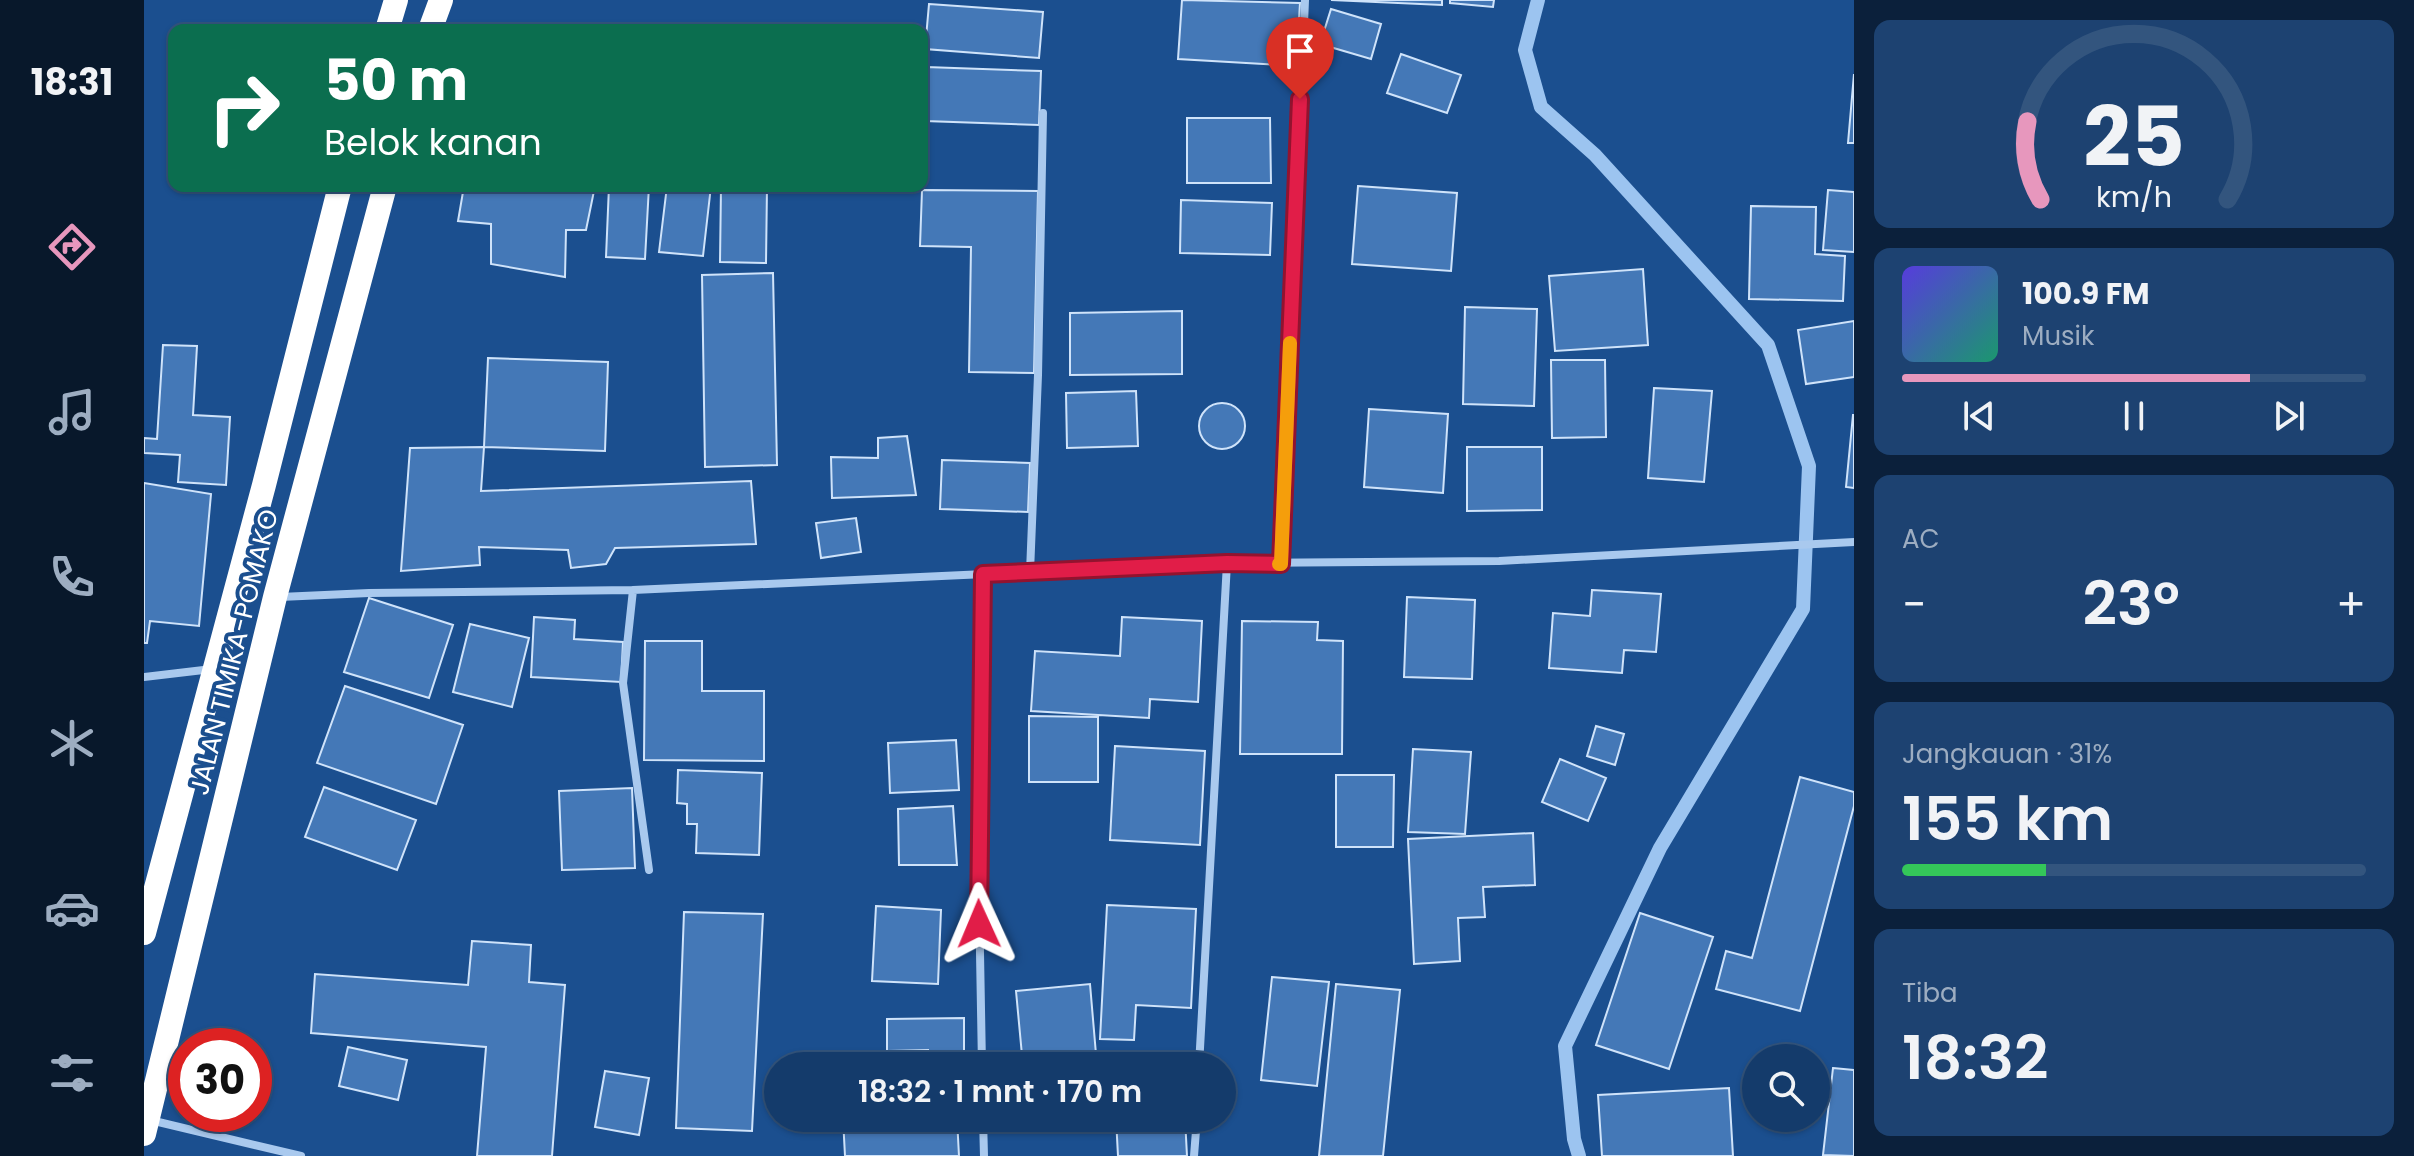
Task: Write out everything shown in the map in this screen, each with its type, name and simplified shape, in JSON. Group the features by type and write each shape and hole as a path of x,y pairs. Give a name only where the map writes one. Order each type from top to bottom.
{"highway":[{"path":"389,24 396,0"},
{"path":"432,24 441,0"},
{"name":"JALAN TIMIKA-POMAKO","path":"144,933 338,192"},
{"name":"JALAN TIMIKA-POMAKO","path":"146,1126 275,597 383,192"}],"street":[{"path":"1281,564 1305,0"},
{"path":"1030,572 1038,375 1043,113"},
{"path":"275,597 633,590 1227,563 1499,561 1854,542"},
{"path":"1200,1052 1227,563"},
{"path":"982,1052 979,896 983,574"},
{"path":"633,590 623,683 649,870"},
{"path":"144,677 213,669"},
{"path":"146,1126 301,1156"},
{"path":"983,1132 984,1156"},
{"path":"1194,1156 1196,1132"}],"building":[{"path":"1182,0 1300,3 1296,66 1178,59"},
{"path":"1331,0 1442,0 1442,5"},
{"path":"1450,0 1494,0 1493,7 1450,3"},
{"path":"929,4 1043,12 1039,58 928,49"},
{"path":"1331,9 1381,24 1371,59 1320,44"},
{"path":"1401,54 1461,75 1447,113 1387,93"},
{"path":"928,67 1041,71 1039,125 928,121"},
{"path":"1854,74 1854,143 1848,143"},
{"path":"1187,118 1270,118 1271,183 1187,183"},
{"path":"1358,186 1457,193 1451,271 1352,264"},
{"path":"1828,190 1854,192 1854,252 1823,250"},
{"path":"1038,191 1034,373 969,372 971,247 920,246 922,192"},
{"path":"463,192 594,192 586,230 566,230 565,277 491,264 491,224 458,221"},
{"path":"609,192 649,192 645,259 606,257"},
{"path":"666,192 710,192 703,256 659,252"},
{"path":"721,192 767,192 766,263 720,262"},
{"path":"1181,200 1272,203 1270,255 1180,253"},
{"path":"1751,206 1816,207 1815,254 1845,256 1843,301 1749,299"},
{"path":"1643,269 1648,345 1555,351 1549,276"},
{"path":"773,273 777,465 705,467 702,275"},
{"path":"1465,307 1537,309 1534,406 1463,404"},
{"path":"1182,311 1182,374 1070,375 1070,313"},
{"path":"1854,321 1854,377 1806,384 1798,330"},
{"path":"163,345 197,346 193,415 230,417 226,485 178,482 180,455 144,453 144,438 157,439"},
{"path":"488,358 608,362 605,451 484,447"},
{"path":"1551,360 1605,360 1606,437 1552,438"},
{"path":"1654,388 1712,391 1704,482 1648,478"},
{"path":"1136,391 1138,446 1067,448 1066,393"},
{"path":"1222,403 1238,410 1245,426 1238,442 1222,449 1206,442 1199,426 1206,410"},
{"path":"1369,409 1448,414 1443,493 1364,487"},
{"path":"1854,415 1854,488 1846,487"},
{"path":"907,436 916,495 832,498 831,457 878,458 878,438"},
{"path":"484,447 481,491 751,481 756,544 615,548 606,564 571,568 568,550 479,547 480,565 401,571 410,448"},
{"path":"1467,447 1542,447 1542,510 1467,511"},
{"path":"942,460 1030,463 1028,512 940,509"},
{"path":"144,483 211,494 199,626 150,621 147,643 144,643"},
{"path":"856,518 861,552 821,558 816,523"},
{"path":"1592,590 1661,594 1656,652 1624,650 1622,673 1549,668 1553,613 1590,616"},
{"path":"1407,597 1475,600 1472,679 1404,677"},
{"path":"369,598 453,625 429,698 344,672"},
{"path":"534,617 575,620 574,639 623,642 621,682 531,677"},
{"path":"1122,617 1202,621 1198,702 1150,699 1149,718 1031,711 1035,651 1120,656"},
{"path":"1242,621 1318,622 1317,640 1343,641 1342,754 1240,754"},
{"path":"470,624 529,638 512,707 453,692"},
{"path":"645,641 702,641 702,691 764,691 764,761 644,760"},
{"path":"345,686 463,725 436,804 317,763"},
{"path":"1029,716 1098,717 1098,782 1029,782"},
{"path":"1596,726 1624,734 1615,765 1587,756"},
{"path":"956,740 959,790 890,793 888,743"},
{"path":"1115,746 1205,751 1200,845 1110,840"},
{"path":"1413,749 1471,752 1465,834 1408,832"},
{"path":"1560,759 1606,778 1588,821 1542,802"},
{"path":"678,770 762,773 759,855 696,853 697,824 687,824 687,804 677,803"},
{"path":"1336,775 1394,775 1393,847 1336,847"},
{"path":"1800,777 1854,792 1854,806 1800,1011 1716,989 1726,951 1752,958"},
{"path":"324,787 416,820 397,870 305,837"},
{"path":"632,788 635,868 562,870 559,791"},
{"path":"953,806 957,865 899,865 898,809"},
{"path":"1533,833 1535,885 1483,887 1485,917 1458,918 1460,961 1414,964 1408,839"},
{"path":"1107,905 1196,909 1191,1008 1136,1005 1134,1040 1100,1039"},
{"path":"876,906 941,910 938,984 872,981"},
{"path":"684,912 763,914 752,1131 676,1128"},
{"path":"1640,913 1713,937 1669,1069 1596,1045"},
{"path":"472,941 531,945 529,982 565,985 552,1156 477,1156 486,1047 311,1033 315,974 468,985"},
{"path":"1272,977 1329,982 1317,1086 1261,1080"},
{"path":"1090,984 1096,1052 1022,1052 1016,991"},
{"path":"1336,984 1400,990 1383,1156 1319,1156"},
{"path":"964,1018 964,1052 887,1051 887,1019"},
{"path":"348,1047 407,1060 398,1100 339,1086"},
{"path":"1833,1068 1854,1070 1854,1156 1823,1155 1826,1132 1830,1132"},
{"path":"605,1071 649,1078 639,1135 595,1127"},
{"path":"1729,1088 1733,1156 1602,1156 1598,1095"},
{"path":"844,1132 958,1132 959,1156 845,1156"},
{"path":"1117,1132 1186,1132 1187,1156 1118,1156"}],"waterway":[{"path":"1538,0 1525,50 1541,107 1595,155 1768,345 1809,466 1803,609 1660,848 1565,1046 1574,1139 1579,1156"}],"slow traffic":[{"path":"1279,564 1290,343"}],"route":[{"path":"979,924 983,574 1227,563 1281,564 1300,99"}]}
